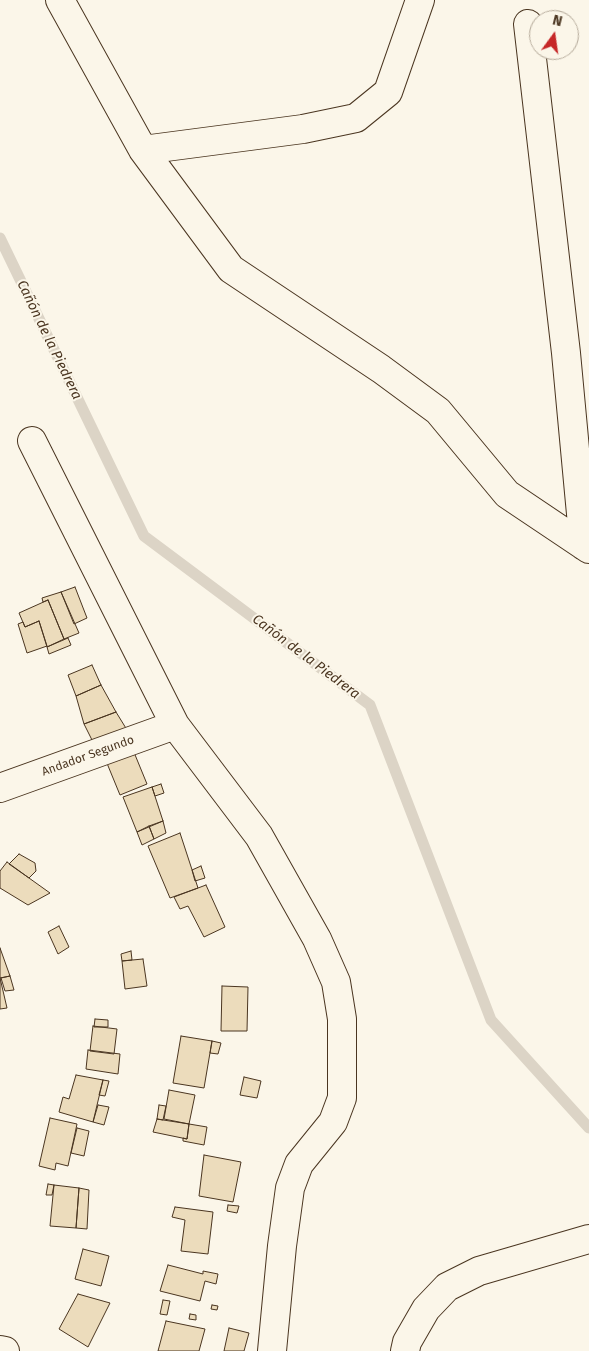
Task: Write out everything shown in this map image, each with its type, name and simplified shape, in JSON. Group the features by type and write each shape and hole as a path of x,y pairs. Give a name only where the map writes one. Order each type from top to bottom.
{"street":[{"path":"60,0 143,150 231,269 381,369 438,411 507,494 587,547"},
{"path":"143,150 302,129 356,118 388,92 420,2"},
{"path":"528,24 587,547"},
{"path":"32,441 175,724 259,836 317,939 336,982 342,1019 342,1098 333,1122 299,1164 290,1188 282,1246 272,1351"},
{"name":"Andador Segundo","path":"0,788 175,724"},
{"path":"405,1351 407,1342 426,1309 447,1287 480,1271 589,1239"},
{"path":"0,1350 5,1351"}],"building":[{"path":"75,587 87,618 74,624 61,592"},
{"path":"61,592 79,633 64,639 48,600 43,602 42,598"},
{"path":"48,600 64,639 47,647 39,621 25,627 19,613"},
{"path":"39,621 47,646 27,653 18,624 23,622 25,627"},
{"path":"68,638 71,645 49,654 47,647"},
{"path":"92,665 101,685 76,696 68,675"},
{"path":"101,685 116,712 84,724 76,696"},
{"path":"116,712 132,738 97,750 84,724"},
{"path":"131,745 147,784 120,795 104,756"},
{"path":"161,784 164,793 155,796 152,787"},
{"path":"152,787 163,821 137,832 123,797"},
{"path":"163,821 166,833 154,839 149,826"},
{"path":"149,826 154,839 142,845 137,832"},
{"path":"180,833 198,888 170,898 148,846"},
{"path":"19,854 35,863 36,871 29,878 9,864"},
{"path":"7,862 50,893 28,905 0,888 0,871"},
{"path":"201,866 205,878 195,881 192,870"},
{"path":"206,885 225,927 204,937 188,906 180,909 174,897"},
{"path":"59,926 69,947 58,954 48,932"},
{"path":"0,948 10,976 0,978"},
{"path":"131,951 132,960 122,961 121,954"},
{"path":"143,959 147,986 125,989 122,961"},
{"path":"10,976 14,990 5,991 1,978"},
{"path":"0,978 7,1008 0,1009"},
{"path":"222,986 248,987 247,1031 221,1031"},
{"path":"95,1019 108,1020 108,1027 94,1027"},
{"path":"93,1026 117,1029 114,1054 90,1051"},
{"path":"181,1036 212,1041 204,1088 173,1083"},
{"path":"212,1041 221,1043 218,1054 210,1053"},
{"path":"88,1050 120,1054 118,1074 86,1069"},
{"path":"76,1075 103,1080 93,1122 59,1112 63,1097 69,1099"},
{"path":"244,1077 261,1081 257,1098 240,1095"},
{"path":"103,1080 109,1081 105,1096 99,1095"},
{"path":"169,1090 195,1095 189,1124 164,1119"},
{"path":"98,1105 109,1107 104,1125 93,1122"},
{"path":"159,1105 166,1106 163,1120 157,1119"},
{"path":"50,1118 77,1124 68,1166 56,1163 55,1170 39,1166"},
{"path":"157,1119 189,1124 187,1139 153,1132"},
{"path":"189,1124 207,1127 204,1145 183,1141 183,1138 187,1139"},
{"path":"77,1128 89,1131 84,1156 71,1153"},
{"path":"204,1155 241,1162 233,1202 199,1196"},
{"path":"48,1184 54,1185 52,1195 46,1195"},
{"path":"54,1185 79,1188 76,1228 50,1226"},
{"path":"79,1188 89,1190 87,1229 76,1228"},
{"path":"228,1205 239,1206 237,1213 227,1211"},
{"path":"175,1207 213,1212 208,1254 181,1251 185,1220 172,1217"},
{"path":"83,1249 109,1256 101,1286 75,1279"},
{"path":"168,1265 203,1274 203,1271 218,1274 216,1284 205,1281 200,1301 160,1291"},
{"path":"78,1294 110,1303 88,1347 59,1329"},
{"path":"163,1300 170,1301 167,1315 160,1314"},
{"path":"212,1305 218,1306 217,1310 211,1309"},
{"path":"190,1314 196,1315 196,1320 189,1319"},
{"path":"166,1321 205,1329 199,1351 158,1351"},
{"path":"229,1328 249,1333 244,1351 224,1351"}],"waterway":[{"name":"Cañón de la Piedrera","path":"0,238 144,536 370,705 491,1020 589,1128"}]}
